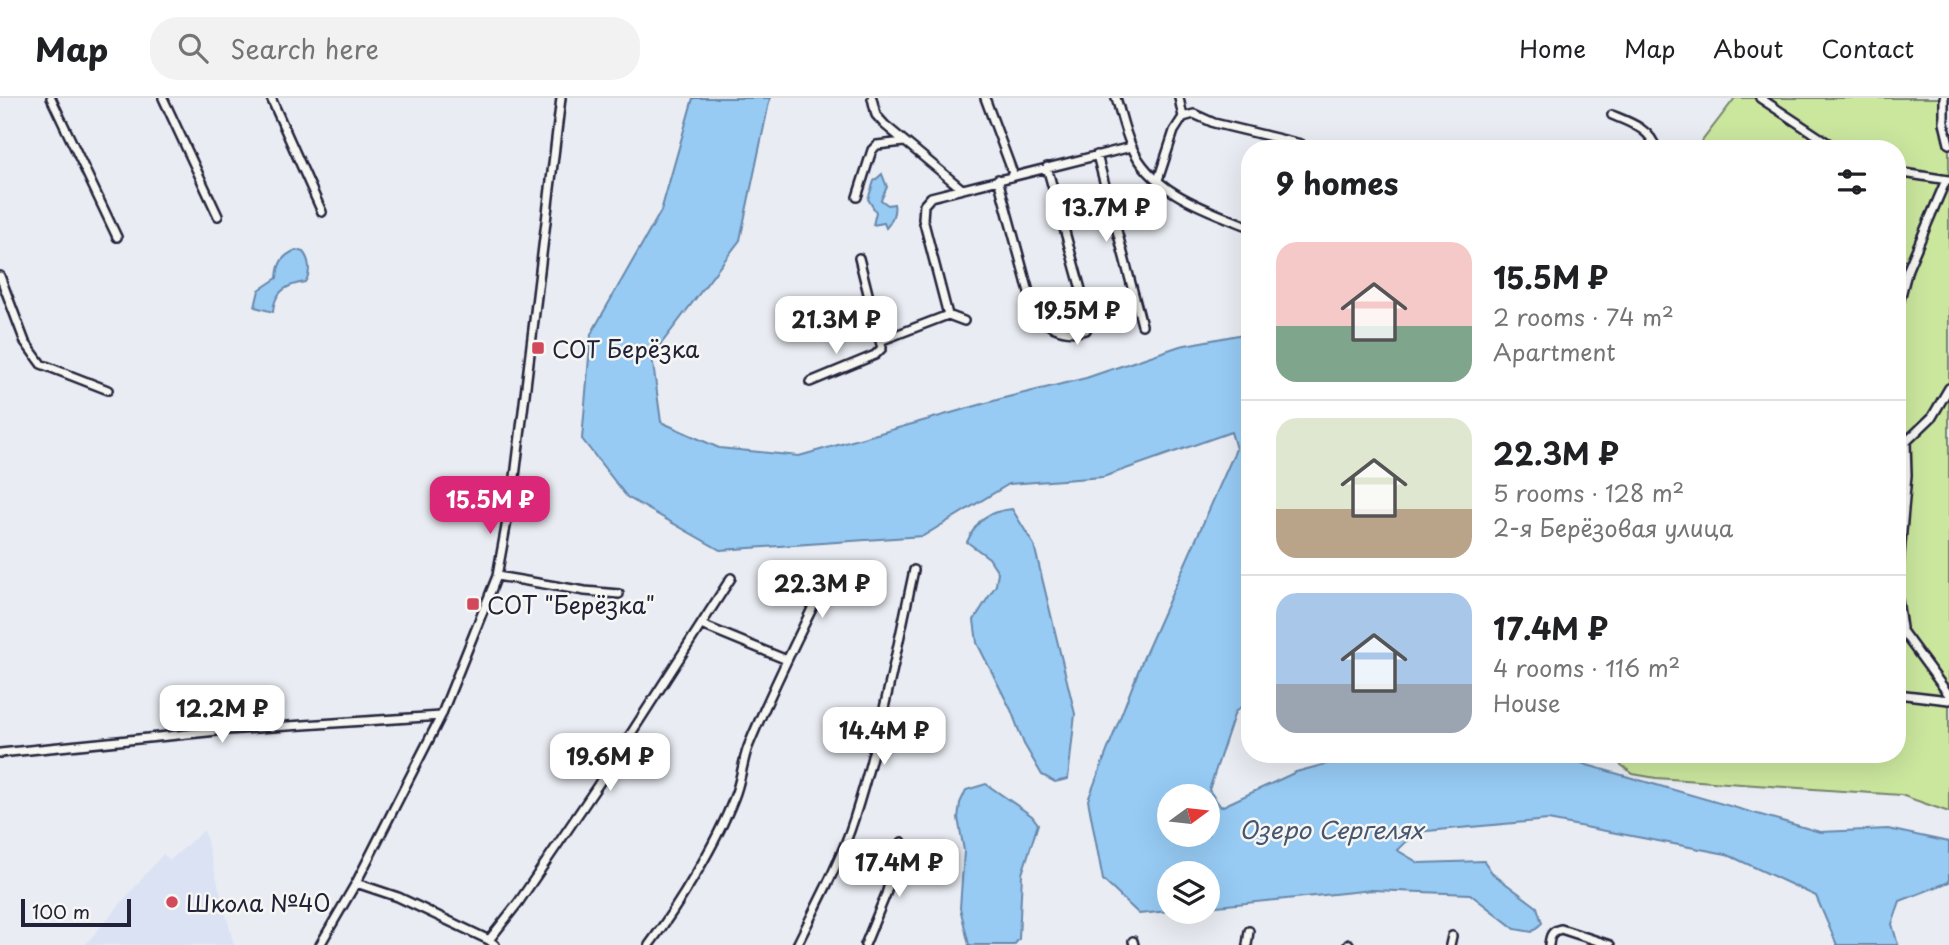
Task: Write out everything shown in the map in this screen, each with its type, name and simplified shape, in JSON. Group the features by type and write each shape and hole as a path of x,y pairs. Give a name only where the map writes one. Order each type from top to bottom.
{"street":[{"path":"51,98 117,237"},
{"path":"163,98 218,216"},
{"path":"271,98 322,212"},
{"path":"320,945 356,883 441,716 497,576 515,477 561,98"},
{"path":"872,98 876,115 904,142 962,189"},
{"path":"985,98 1014,176"},
{"path":"1116,98 1131,147 1158,180 1188,202 1241,223"},
{"path":"1158,180 1174,131 1182,117 1179,98"},
{"path":"1760,98 1823,140"},
{"path":"1944,98 1944,123 1949,144"},
{"path":"1182,117 1194,114 1214,123 1281,140"},
{"path":"1612,115 1636,124 1653,140"},
{"path":"857,197 877,145 904,142"},
{"path":"948,315 923,219 924,205 931,197 1131,147"},
{"path":"1097,155 1142,325"},
{"path":"998,179 1035,314 1062,331 1072,333 1086,330 1090,322 1047,167"},
{"path":"1906,173 1948,180 1916,248 1906,281"},
{"path":"810,382 875,355 882,348 859,258"},
{"path":"0,276 25,342 41,363 108,390"},
{"path":"880,341 948,315 964,321"},
{"path":"1906,486 1906,442 1932,417 1949,388"},
{"path":"649,945 666,922 726,818 736,795 748,748 832,568"},
{"path":"797,945 838,862 853,821 873,756 914,570"},
{"path":"497,576 584,591 619,593"},
{"path":"356,883 398,897 492,942 598,785 731,578"},
{"path":"702,625 787,660"},
{"path":"1906,636 1949,697"},
{"path":"1906,695 1949,697"},
{"path":"0,753 227,730 441,716"},
{"path":"865,945 886,894 901,842"},
{"path":"1549,945 1550,935 1561,929 1610,945"},
{"path":"1247,945 1249,931"},
{"path":"1450,945 1452,936"}],"shaded area":[{"name":"Школа №40","path":"204,830 234,945 85,945 163,854 170,860"}],"green space":[{"path":"1735,98 1949,98 1949,812 1901,795 1656,778 1633,774 1619,763 1906,763 1906,140 1703,140"}],"water":[{"name":"Озеро Сергелях","path":"693,98 770,98 740,240 652,356 661,422 719,448 799,456 1004,398 1086,378 1180,346 1241,335 1241,707 1235,712 1211,784 1157,784 1157,847 1220,847 1220,806 1296,772 1330,763 1582,763 1820,832 1888,829 1949,842 1949,882 1900,901 1892,924 1898,945 1837,945 1816,896 1726,854 1548,820 1416,832 1397,850 1419,863 1484,861 1493,874 1537,907 1542,923 1532,932 1515,929 1470,894 1372,890 1220,906 1220,861 1157,861 1157,912 1139,914 1103,880 1088,800 1143,659 1236,449 1231,432 1103,477 1009,484 923,536 720,550 627,497 582,439 591,334 661,211"},
{"path":"882,174 887,187 881,200 888,205 894,204 893,217 886,228 884,223 873,225 876,212 868,199 874,181"},
{"path":"296,250 303,252 308,263 309,271 305,282 282,291 278,295 273,312 255,307 259,290 277,278 282,261"},
{"path":"1012,509 1034,545 1075,714 1068,779 1055,782 1042,775 1024,744 1011,710 977,643 974,620 996,585 998,572 989,558 967,542 975,527 984,518"},
{"path":"986,784 1032,816 1038,824 1022,874 1019,939 1014,945 969,945 960,908 964,851 958,818 960,803 966,790"}],"place":[{"name":"СОТ Берёзка","path":"538,348"},
{"name":"СОТ \"Берёзка\"","path":"473,604"},
{"name":"Школа №40","path":"172,902"}]}
